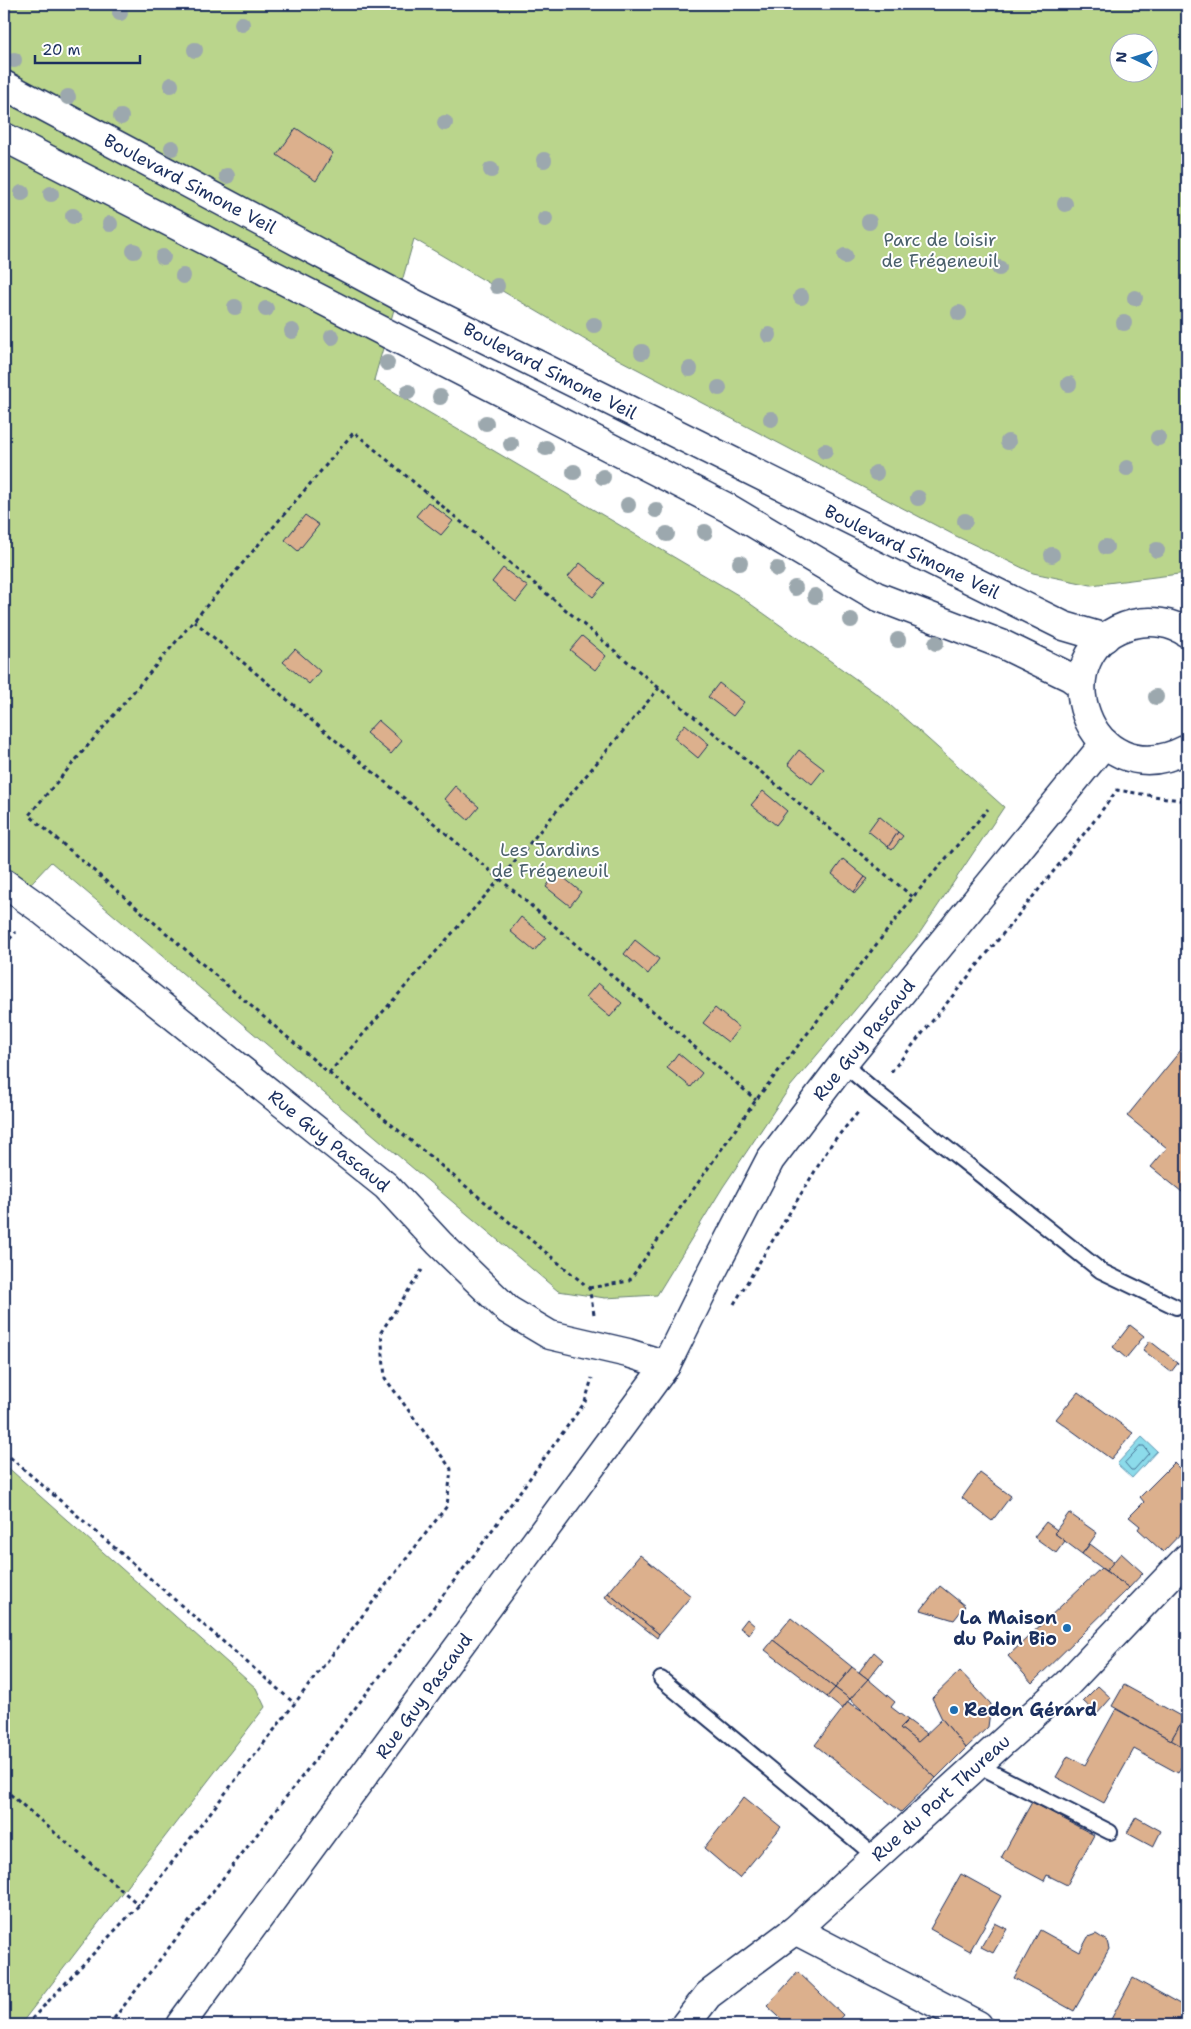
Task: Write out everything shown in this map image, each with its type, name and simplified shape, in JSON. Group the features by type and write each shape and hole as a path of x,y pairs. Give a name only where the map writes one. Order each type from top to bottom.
{"street":[{"name":"Boulevard Simone Veil","path":"4,85 422,307 1055,622 1104,638"},
{"path":"4,138 728,508 876,596 1004,645 1070,677 1081,686"},
{"path":"1182,756 1148,760 1125,756 1105,743 1091,727 1082,707 1081,686 1084,668 1092,652 1104,638 1123,627 1144,622 1165,623 1187,633"},
{"name":"Rue Guy Pascaud","path":"180,2025 666,1365 770,1160 843,1064 1105,743"},
{"name":"Rue Guy Pascaud","path":"4,883 39,908 386,1186 439,1243 508,1310 550,1335 628,1353 666,1365"},
{"name":"Rue du Port Thureau","path":"685,2025 708,1995 795,1930 1067,1684 1184,1567"},
{"path":"795,1930 978,2025"}],"lane":[{"path":"843,1064 1101,1271 1176,1307"},
{"path":"661,1679 876,1857"},
{"path":"978,1765 1110,1832"}],"path":[{"path":"109,2025 480,1547 585,1402 601,1347 589,1288 329,1074 30,815 354,432 912,897"},
{"path":"194,621 500,879 756,1100"},
{"path":"329,1074 500,879 659,688"},
{"path":"589,1288 629,1281 756,1100 912,897 988,809"},
{"path":"26,2025 139,1905 447,1506 451,1470 385,1378 381,1332 439,1243"},
{"path":"4,1452 294,1703"},
{"path":"4,1789 139,1905"}],"green space":[{"path":"4,4 1187,4 1187,573 1091,585 1033,573 956,536 616,358 414,239 374,380 738,595 881,697 1004,807 919,934 790,1087 723,1187 657,1295 605,1298 558,1291 51,862 4,912"},
{"path":"4,1464 256,1688 265,1707 20,2025 4,2025"}],"water":[{"path":"1142,1437 1157,1451 1132,1478 1117,1464"}],"building":[{"path":"296,128 333,153 316,181 277,155"},
{"path":"428,502 453,521 441,535 416,516"},
{"path":"305,515 319,525 298,551 285,540"},
{"path":"580,563 605,583 593,597 568,577"},
{"path":"503,568 528,587 516,602 492,582"},
{"path":"582,636 606,656 595,670 570,650"},
{"path":"295,649 320,671 309,684 283,662"},
{"path":"719,683 744,702 733,716 708,697"},
{"path":"378,720 402,741 391,754 366,733"},
{"path":"685,724 709,744 698,758 674,738"},
{"path":"799,750 824,769 812,784 788,764"},
{"path":"455,786 479,807 468,820 444,799"},
{"path":"763,791 787,811 776,825 751,805"},
{"path":"879,816 898,832 888,847 868,831"},
{"path":"898,832 903,836 892,850 888,847"},
{"path":"843,859 865,877 854,892 832,874"},
{"path":"557,872 581,892 570,906 546,887"},
{"path":"865,877 868,879 856,893 854,892"},
{"path":"521,917 546,937 534,951 510,931"},
{"path":"635,940 659,959 648,974 624,954"},
{"path":"598,983 622,1003 610,1017 586,997"},
{"path":"715,1008 739,1028 728,1042 703,1023"},
{"path":"1185,1045 1187,1047 1187,1196 1151,1167 1167,1148 1127,1116"},
{"path":"678,1053 702,1073 691,1087 667,1068"},
{"path":"1130,1325 1144,1336 1126,1358 1113,1347"},
{"path":"1150,1341 1178,1363 1171,1372 1143,1350"},
{"path":"1078,1392 1133,1433 1111,1459 1056,1419"},
{"path":"1174,1463 1187,1476 1187,1527 1163,1552 1138,1529 1140,1526 1129,1517 1144,1502 1140,1497"},
{"path":"980,1473 1011,1496 992,1521 962,1498"},
{"path":"1069,1513 1097,1533 1082,1554 1054,1533"},
{"path":"1046,1522 1057,1530 1054,1533 1065,1541 1056,1553 1034,1537"},
{"path":"1090,1544 1114,1562 1106,1571 1082,1554"},
{"path":"1121,1553 1143,1573 1129,1588 1106,1571"},
{"path":"640,1555 691,1596 659,1634 608,1593"},
{"path":"1101,1568 1129,1588 1032,1683 1008,1656"},
{"path":"940,1586 965,1606 954,1620 921,1610"},
{"path":"608,1593 659,1634 657,1638 605,1597"},
{"path":"791,1618 852,1667 835,1688 773,1640"},
{"path":"747,1619 755,1626 749,1634 740,1628"},
{"path":"773,1640 835,1688 827,1697 765,1650"},
{"path":"874,1652 883,1660 868,1679 859,1672"},
{"path":"852,1667 868,1679 850,1699 835,1688"},
{"path":"960,1671 991,1704 988,1727 966,1748 942,1719 932,1698"},
{"path":"868,1679 895,1702 891,1707 908,1720 900,1728 918,1742 942,1719 966,1748 936,1778 850,1699"},
{"path":"1124,1685 1184,1718 1171,1740 1112,1706"},
{"path":"1098,1686 1111,1698 1097,1714 1083,1701"},
{"path":"835,1688 850,1699 842,1709 827,1697"},
{"path":"848,1702 863,1711 936,1778 901,1812 815,1745"},
{"path":"1116,1709 1187,1749 1187,1756 1178,1773 1134,1749 1104,1803 1056,1777 1068,1756 1085,1765"},
{"path":"1184,1718 1187,1720 1187,1749 1171,1740"},
{"path":"908,1720 927,1734 918,1742 900,1728"},
{"path":"744,1797 781,1827 739,1878 704,1848"},
{"path":"1032,1802 1094,1835 1067,1885 1047,1875 1044,1881 1001,1858"},
{"path":"1136,1817 1161,1831 1153,1847 1127,1833"},
{"path":"961,1874 1001,1896 970,1951 930,1929"},
{"path":"995,1923 1007,1929 993,1953 981,1947"},
{"path":"1040,1930 1080,1952 1088,1937 1096,1934 1107,1941 1109,1949 1074,2011 1014,1978"},
{"path":"798,1972 843,2015 834,2025 788,2025 767,2006"},
{"path":"1133,1978 1187,2008 1187,2020 1184,2025 1108,2025"}],"place":[{"name":"La Maison du Pain Bio","path":"1067,1628"},
{"name":"Redon Gérard","path":"954,1710"}],"park label":[{"name":"Parc de loisir de Frégeneuil","path":"940,250"},
{"name":"Les Jardins de Frégeneuil","path":"550,860"}]}
